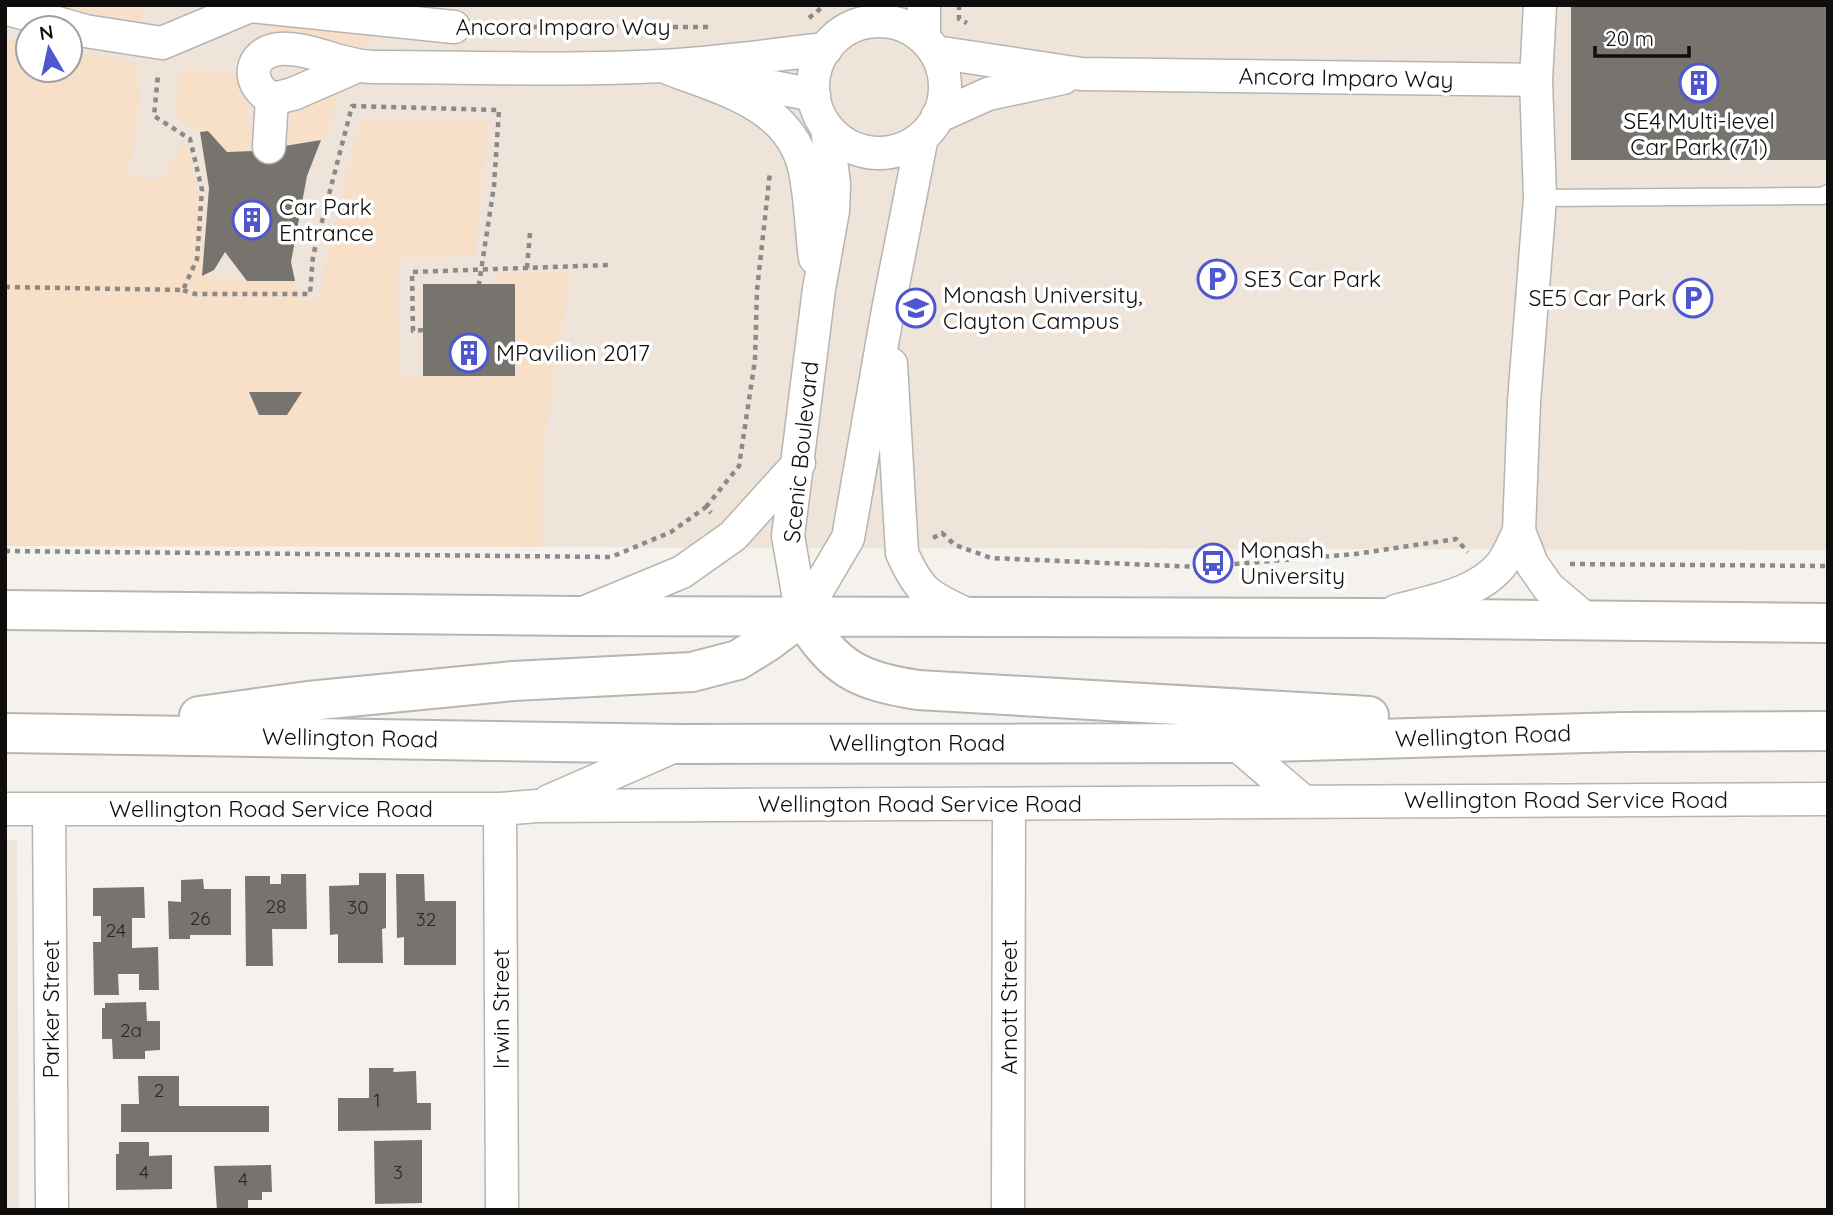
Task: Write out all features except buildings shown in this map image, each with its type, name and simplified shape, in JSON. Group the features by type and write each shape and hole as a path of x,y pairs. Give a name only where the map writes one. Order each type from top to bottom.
{"highway":[{"path":"5,610 1828,623"},
{"path":"802,616 820,645 842,666 882,684 918,690 1623,732"},
{"path":"69,732 309,701 499,682 692,672 738,660 802,616"},
{"name":"Wellington Road","path":"5,733 680,744 1235,743 1623,732 1828,730"}],"street":[{"path":"925,5 929,45"},
{"path":"1516,564 1520,531 1524,402 1540,198 1536,80 1540,5"},
{"name":"Ancora Imparo Way","path":"162,43 250,6 454,27"},
{"path":"5,8 85,31 162,43"},
{"path":"802,616 848,538 888,310 930,127 943,106 946,88 943,69 929,45 906,26 885,22 840,28 815,70 814,95 817,110 827,128 842,142 862,151 883,153 904,148 930,127"},
{"name":"Ancora Imparo Way","path":"662,66 840,28"},
{"name":"Ancora Imparo Way","path":"929,45 1081,74 1536,80"},
{"name":"Ancora Imparo Way","path":"355,67 272,99 261,93 253,70 258,58 268,50 288,49 355,67 662,66 814,95"},
{"path":"662,66 725,89 763,108 789,131 804,166 819,289"},
{"name":"Ancora Imparo Way","path":"930,127 988,94 1081,74"},
{"path":"270,147 272,99"},
{"name":"Scenic Boulevard","path":"802,616 788,536 819,289 833,211 834,184 827,128"},
{"path":"888,310 902,553 913,576 929,597 972,617"},
{"path":"575,616 682,572 733,536 799,463"},
{"path":"1373,618 1464,591 1516,564"},
{"path":"1516,564 1589,622"},
{"path":"1235,743 1304,802"},
{"name":"Wellington Road Service Road","path":"537,806 680,744"},
{"name":"Wellington Road Service Road","path":"5,809 500,809 537,806 1828,799"},
{"name":"Arnott Street","path":"1008,1210 1009,804"},
{"name":"Parker Street","path":"49,809 52,1210"},
{"name":"Irwin Street","path":"500,809 502,1210"}],"lane":[{"path":"1540,198 1822,196 1828,193"}],"path":[{"path":"959,5 959,19"},
{"name":"Ancora Imparo Way","path":"454,27 717,27"},
{"path":"162,43 154,116 190,139 202,190 197,259 183,290"},
{"path":"5,288 183,290 195,294 310,294 313,256 352,106 499,110 494,186 479,284"},
{"path":"5,551 611,557 671,532 706,507 739,466 755,360 757,290 771,163"},
{"path":"527,268 530,233"},
{"path":"423,330 413,331 412,272 609,265"},
{"path":"706,507 733,536"},
{"path":"902,553 942,533 955,545 991,558 1199,567 1355,554 1455,539 1480,565 1828,566"}],"shaded area":[{"name":"Monash University, Clayton Campus","path":"5,5 1828,5 1828,550 5,546"},
{"path":"59,5 143,5 141,21 66,11"},
{"path":"271,18 379,33 361,47 321,44 275,35 270,27"},
{"path":"5,39 14,41 14,84 84,84 84,54 137,63 140,102 128,176 162,181 182,143 187,144 203,209 202,275 247,281 295,281 299,301 320,300 326,256 361,119 488,121 475,256 397,258 399,376 515,376 515,285 493,284 501,273 570,272 542,459 542,547 5,546"},
{"path":"180,68 242,76 254,151 227,152 208,131 200,132 175,117"},
{"path":"340,90 326,138 288,144 291,117 295,108"},
{"path":"5,840 17,840 19,1210 5,1210"}],"place":[{"name":"SE4 Multi-level Car Park (71)","path":"1699,83"},
{"name":"Car Park Entrance","path":"252,220"},
{"name":"SE3 Car Park","path":"1217,279"},
{"name":"SE5 Car Park","path":"1693,298"},
{"name":"Monash University, Clayton Campus","path":"916,308"},
{"name":"MPavilion 2017","path":"469,353"},
{"name":"Monash University","path":"1213,563"}]}
